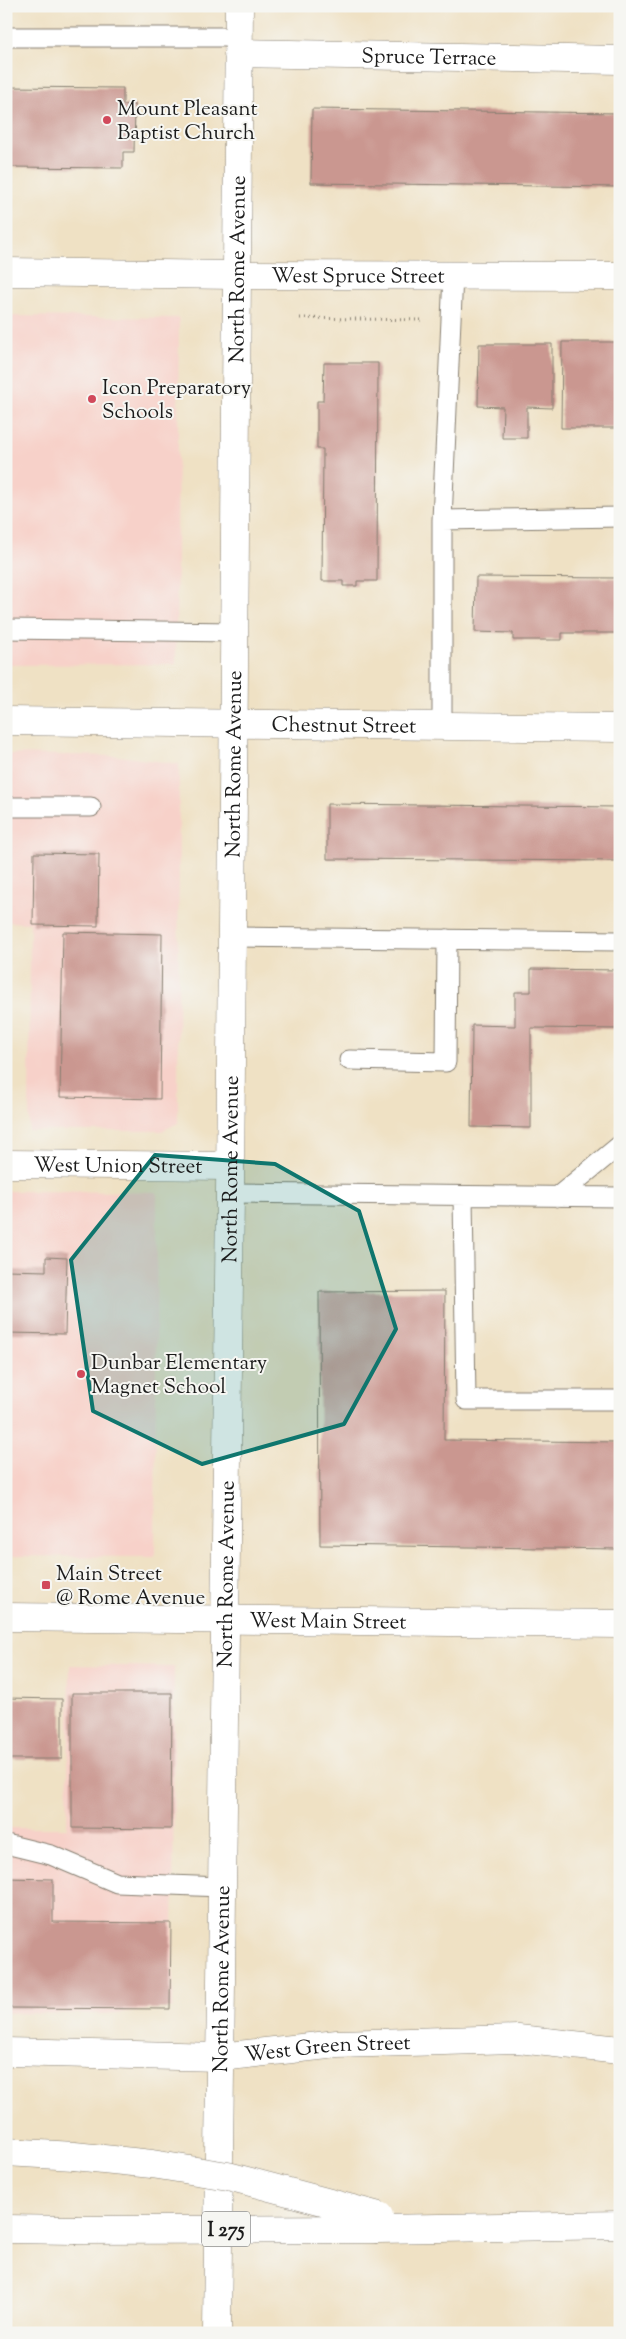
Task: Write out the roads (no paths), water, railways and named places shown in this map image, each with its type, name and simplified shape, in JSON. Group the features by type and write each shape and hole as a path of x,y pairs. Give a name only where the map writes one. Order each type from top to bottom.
{"main road":[{"name":"North Rome Avenue","path":"217,2333 230,1193 235,275 239,6"},
{"name":"Spruce Terrace","path":"238,45 620,60"},
{"name":"West Spruce Street","path":"6,272 235,275 620,276"},
{"name":"Chestnut Street","path":"6,721 620,728"},
{"name":"West Union Street","path":"6,1164 230,1166"},
{"name":"West Main Street","path":"6,1617 620,1624"},
{"name":"West Green Street","path":"6,2052 220,2057 337,2044 518,2039 620,2050"},
{"path":"6,2152 74,2156 152,2164 228,2176 378,2222"},
{"name":"I 275","path":"6,2229 74,2230 378,2222 415,2228 620,2225"}],"lane":[{"path":"6,37 238,45"},
{"path":"442,726 442,520 452,275"},
{"path":"442,520 620,517"},
{"path":"6,629 234,632"},
{"path":"6,806 91,807"},
{"path":"232,937 620,941"},
{"path":"349,1060 446,1062 447,939"},
{"path":"558,1197 620,1145"},
{"path":"230,1193 620,1197"},
{"path":"463,1196 466,1400 620,1400"},
{"path":"6,1844 51,1855 116,1882 222,1887"}],"place":[{"name":"Mount Pleasant Baptist Church","path":"107,120"},
{"name":"Icon Preparatory Schools","path":"92,399"},
{"name":"Dunbar Elementary Magnet School","path":"81,1374"},
{"name":"Main Street @ Rome Avenue","path":"46,1585"}]}
